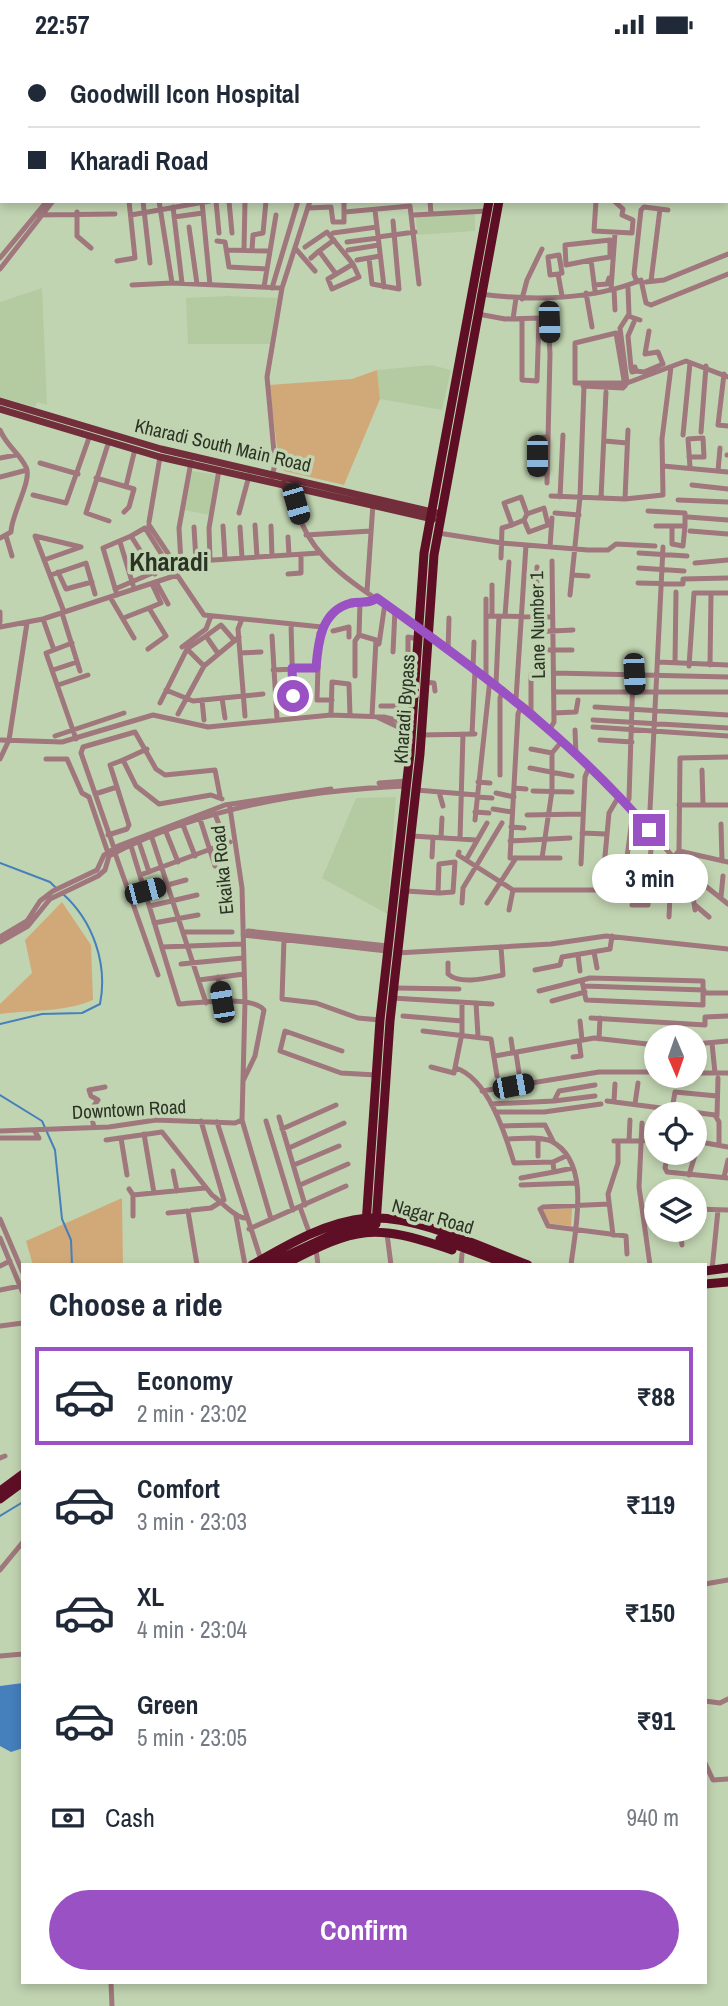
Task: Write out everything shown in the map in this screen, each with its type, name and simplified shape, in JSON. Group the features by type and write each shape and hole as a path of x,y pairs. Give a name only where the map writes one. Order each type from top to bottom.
{"highway":[{"name":"Kharadi Bypass","path":"371,1221 415,731 424,682 423,631 433,532 499,203"},
{"name":"Kharadi Bypass","path":"436,516 488,206"},
{"name":"Kharadi Bypass","path":"415,731 409,703 415,686 418,639 423,631"},
{"name":"Kharadi Bypass","path":"371,1221 367,1204 380,1020 397,950 406,891 412,836 410,786"},
{"path":"353,1220 367,1204"},
{"name":"Nagar Road","path":"262,1263 303,1238 353,1220 432,1230 523,1263"},
{"path":"262,1263 371,1221 419,1232 504,1263"},
{"name":"Nagar Road","path":"294,1263 316,1249 367,1230 387,1231 487,1263"},
{"path":"708,1271 728,1268"},
{"path":"707,1284 728,1282"},
{"path":"1,1492 21,1476"},
{"path":"1,1492 21,1483"},
{"path":"0,1505 21,1491"}],"main road":[{"name":"Kharadi South Main Road","path":"0,401 161,449 436,516"},
{"name":"Kharadi South Main Road","path":"0,409 160,457 272,477"},
{"path":"283,479 296,504"},
{"name":"Kharadi South Main Road","path":"293,482 304,488 436,516"},
{"path":"296,504 297,493 304,488"}],"street":[{"path":"0,269 41,214 46,203"},
{"path":"0,258 50,203"},
{"path":"117,261 135,258 130,203"},
{"path":"144,203 150,263"},
{"path":"159,203 172,283"},
{"path":"203,203 211,285"},
{"path":"216,203 219,233"},
{"path":"229,203 232,233"},
{"path":"244,249 245,203"},
{"path":"252,250 253,235 263,234 266,203"},
{"path":"272,288 297,203"},
{"path":"272,477 275,463 267,377 282,288 308,208 313,203"},
{"path":"430,203 431,214"},
{"path":"596,203 594,231 632,233 633,220 622,215 623,209 616,203"},
{"path":"131,215 177,205"},
{"path":"177,205 174,217 182,283"},
{"path":"308,208 344,206 375,210 410,206 414,215 419,284"},
{"path":"331,207 334,223 345,222 344,206"},
{"path":"414,215 488,206"},
{"path":"668,210 644,207 641,210 634,274 640,283 646,303 651,305 728,274"},
{"path":"624,384 620,328 628,316 631,300 640,283 660,209"},
{"path":"375,210 384,287"},
{"path":"77,212 77,236 91,248"},
{"path":"174,217 203,213"},
{"path":"41,214 115,214"},
{"path":"264,287 276,215"},
{"path":"369,258 372,284 399,289 393,221"},
{"path":"189,227 197,284"},
{"path":"333,233 377,227"},
{"path":"305,247 326,232 355,262 360,276 332,289 327,281 336,274 355,262 380,256"},
{"path":"348,250 415,232"},
{"path":"615,233 612,289 615,310"},
{"path":"298,239 336,274"},
{"path":"480,294 519,299 586,293 608,282 610,257 608,239 565,245 566,265 610,257"},
{"path":"314,255 334,240"},
{"path":"347,242 378,240"},
{"path":"217,241 225,242 229,267 267,269"},
{"path":"295,248 315,271"},
{"path":"513,319 519,299 542,249"},
{"path":"226,250 270,251"},
{"path":"595,288 612,289 664,280 728,254"},
{"path":"590,260 595,288"},
{"path":"161,268 169,267"},
{"path":"558,274 562,296"},
{"path":"145,277 146,284"},
{"path":"132,285 182,283 282,288"},
{"path":"586,293 592,327"},
{"path":"547,298 547,483"},
{"path":"477,313 513,319 538,317 541,320 537,381 522,380 522,319"},
{"path":"628,316 637,321 628,336 633,370"},
{"path":"625,376 633,370 643,372 663,364 659,352 645,354 649,331"},
{"path":"616,333 624,384 575,383 575,343 616,333"},
{"path":"683,435 688,362"},
{"path":"574,386 624,384 688,362 706,366 726,375 718,428 728,426"},
{"path":"701,432 706,366"},
{"path":"551,496 625,499 663,495 662,439 671,367"},
{"path":"570,595 579,515 584,386"},
{"path":"601,498 606,392"},
{"path":"0,430 27,470"},
{"path":"625,499 628,430"},
{"path":"33,495 64,504 78,474 90,435"},
{"path":"560,497 563,435"},
{"path":"547,474 537,474 537,438 548,437"},
{"path":"690,457 704,457 703,438 688,439 690,467"},
{"path":"605,441 627,443"},
{"path":"109,442 86,513 110,521"},
{"path":"718,471 720,448"},
{"path":"126,486 135,449"},
{"path":"0,458 16,455"},
{"path":"160,457 149,523 179,565"},
{"path":"191,462 179,528 177,575 204,615 322,627"},
{"path":"40,463 78,474"},
{"path":"275,463 283,479"},
{"path":"663,466 728,472"},
{"path":"210,560 209,528 219,469"},
{"path":"0,477 27,470"},
{"path":"12,556 3,537 11,532 27,470"},
{"path":"150,472 157,475"},
{"path":"239,513 249,475"},
{"path":"96,478 126,486 134,491 130,507 124,512"},
{"path":"293,482 296,504 306,535 332,567 531,711 626,803 673,858 728,904"},
{"path":"692,485 728,488"},
{"path":"501,558 503,527 512,525 525,517 544,508 548,525 528,531 525,517 521,497 505,503 512,525"},
{"path":"678,500 728,502"},
{"path":"367,591 373,504"},
{"path":"648,511 682,511 688,529 682,546 672,544 672,526"},
{"path":"550,547 553,515 579,515"},
{"path":"688,517 728,520"},
{"path":"255,525 257,557"},
{"path":"223,526 225,559"},
{"path":"271,526 272,556"},
{"path":"656,526 728,534"},
{"path":"194,527 196,561"},
{"path":"240,527 242,558"},
{"path":"116,592 103,548 145,528 169,566 134,586"},
{"path":"306,535 371,531"},
{"path":"433,532 502,543 550,547 605,550 617,544 655,546"},
{"path":"80,671 51,575 35,536 81,547"},
{"path":"131,536 155,574"},
{"path":"288,537 289,555"},
{"path":"120,541 134,586"},
{"path":"516,699 526,545"},
{"path":"44,560 81,547"},
{"path":"81,547 95,594"},
{"path":"649,830 663,547"},
{"path":"142,555 158,548"},
{"path":"179,565 196,561 319,553"},
{"path":"639,553 687,556"},
{"path":"288,574 301,573 301,555"},
{"path":"695,563 728,560"},
{"name":"Lane Number 1","path":"550,729 554,713 552,561"},
{"path":"496,684 509,562"},
{"path":"51,575 86,563"},
{"path":"537,567 537,617"},
{"path":"639,568 684,571"},
{"path":"58,572 66,589 92,582"},
{"path":"0,627 44,619 134,586 177,575"},
{"path":"572,575 588,576"},
{"path":"638,583 728,577"},
{"path":"154,583 168,604"},
{"path":"126,617 161,603 154,583"},
{"path":"475,820 488,678 492,585"},
{"path":"675,663 676,592"},
{"path":"689,666 694,593 728,593"},
{"path":"710,665 711,594"},
{"path":"110,597 134,638"},
{"path":"332,701 317,700 316,668 322,627 344,606 377,598"},
{"path":"486,599 489,616"},
{"path":"355,676 355,641 359,635 360,602"},
{"path":"379,650 385,603"},
{"path":"148,649 166,636 149,608"},
{"path":"393,652 395,610"},
{"path":"336,612 342,627"},
{"path":"0,613 0,622"},
{"path":"382,614 395,619"},
{"path":"160,703 185,648 206,629 211,616"},
{"path":"489,616 552,617"},
{"path":"448,651 449,618"},
{"path":"44,619 54,650"},
{"path":"242,619 237,639 245,716"},
{"path":"0,759 9,740 27,623"},
{"path":"292,624 293,696"},
{"path":"185,648 221,625 237,639"},
{"path":"333,631 349,627 349,637"},
{"path":"531,632 573,630"},
{"path":"659,630 675,630"},
{"path":"359,635 376,640 374,717"},
{"path":"206,636 218,652"},
{"path":"272,636 277,719"},
{"path":"178,714 204,666 237,639"},
{"path":"472,734 474,642"},
{"path":"72,643 46,653 74,731 86,746"},
{"path":"185,648 204,666"},
{"path":"537,650 572,650"},
{"path":"240,653 261,652"},
{"path":"405,678 405,670 416,661"},
{"path":"53,670 77,662"},
{"path":"658,663 689,666 728,665"},
{"path":"273,670 316,668"},
{"path":"554,673 728,677"},
{"path":"531,674 531,711"},
{"path":"626,803 632,742 634,674"},
{"path":"58,685 88,675"},
{"path":"331,715 332,682 349,684 350,715"},
{"path":"424,682 434,683 435,691"},
{"path":"166,689 186,699 202,701 263,694"},
{"path":"500,775 503,689"},
{"path":"554,692 728,692"},
{"path":"222,698 225,718"},
{"path":"554,713 576,712 578,700"},
{"path":"202,701 204,720"},
{"path":"381,706 409,703"},
{"path":"522,704 518,714 510,858 561,858"},
{"path":"595,707 728,715"},
{"path":"54,736 124,713"},
{"path":"0,740 62,742 153,715 208,727 277,719 350,715 374,717 415,731 482,734"},
{"path":"728,729 633,723 593,724 632,731 728,736"},
{"path":"575,730 576,754"},
{"path":"0,940 28,926 54,893 98,876 105,870 112,852 81,748 132,732 139,735 147,750 110,765 129,825 127,829 108,835"},
{"path":"460,839 463,734"},
{"path":"600,740 632,742"},
{"path":"542,858 551,792 552,753 562,741"},
{"path":"499,745 517,744"},
{"path":"531,749 552,753"},
{"name":"Ekaika Road","path":"147,750 156,769 165,775 175,776 214,769 220,796 228,806 240,869 243,933"},
{"path":"673,858 679,851 680,758 728,757"},
{"path":"46,759 67,759 82,793 89,797 112,852 150,962 158,975"},
{"path":"123,760 136,786 159,804 211,795 220,796"},
{"path":"581,864 585,777 589,767"},
{"path":"530,768 572,776"},
{"path":"702,770 703,804"},
{"path":"478,782 490,783"},
{"path":"112,852 228,806 358,789 410,786 460,795 514,797"},
{"path":"95,794 117,787"},
{"path":"514,789 572,792"},
{"path":"439,792 443,806"},
{"path":"604,867 610,809 619,796"},
{"path":"679,805 728,805"},
{"path":"112,852 215,814 228,806"},
{"path":"475,812 512,812"},
{"path":"627,857 634,812"},
{"path":"215,814 225,844 223,857"},
{"path":"527,815 583,814"},
{"path":"441,838 442,818"},
{"path":"200,819 215,866"},
{"path":"466,860 487,823"},
{"path":"462,903 463,888 502,823"},
{"path":"679,851 725,861 721,824"},
{"path":"183,825 195,856"},
{"path":"511,827 524,828"},
{"path":"166,832 178,862"},
{"path":"582,833 606,834"},
{"path":"412,836 476,840"},
{"path":"432,857 433,837"},
{"path":"650,859 652,840 655,837"},
{"path":"152,838 206,1003"},
{"path":"510,841 570,838"},
{"path":"139,842 149,872"},
{"path":"140,875 225,844"},
{"path":"131,846 179,1004 245,1001 259,1005 264,1010 255,1056 243,1081"},
{"path":"459,852 458,855 513,890 693,896 704,885"},
{"path":"487,902 516,858"},
{"path":"639,894 642,877 656,861 693,896 695,907 709,916"},
{"path":"406,891 438,893 453,891 455,862 439,864 438,893"},
{"path":"652,883 665,869"},
{"path":"627,893 629,871"},
{"path":"722,897 723,876"},
{"path":"642,877 668,896 669,917"},
{"path":"145,891 186,880"},
{"path":"509,910 513,890"},
{"path":"150,907 197,895"},
{"path":"632,905 648,905 649,895"},
{"path":"154,923 198,915"},
{"path":"183,932 232,932"},
{"path":"243,933 397,950"},
{"path":"243,933 397,950 501,947 612,936 728,949"},
{"path":"243,933 245,1001 242,1120 271,1219"},
{"path":"562,972 562,957 610,949 612,936"},
{"path":"284,939 282,999 316,1003 358,1017 380,1020"},
{"path":"162,947 242,944"},
{"path":"449,963 449,976 453,978 479,979 503,975 501,947"},
{"path":"594,952 597,968"},
{"path":"578,955 580,971"},
{"path":"181,964 243,958"},
{"path":"535,970 560,964"},
{"path":"199,980 244,974"},
{"path":"218,977 222,1002"},
{"path":"539,991 584,986 614,978 703,981 703,1005 586,1000 584,986"},
{"path":"552,1001 584,986"},
{"path":"393,993 459,989"},
{"path":"704,991 728,993"},
{"path":"393,993 462,1004 492,1004"},
{"path":"476,1003 478,1036"},
{"path":"431,1067 452,1074 456,1067 462,1033 462,1004"},
{"path":"403,1016 462,1021"},
{"path":"591,1018 705,1025 705,1017 728,1016"},
{"path":"599,1039 600,1018"},
{"path":"573,1057 581,1056 580,1021"},
{"path":"342,1051 285,1031 280,1051 341,1073 376,1075"},
{"path":"423,1031 462,1033 491,1039 497,1076"},
{"path":"568,1032 570,1042"},
{"path":"511,1039 519,1073"},
{"path":"495,1056 581,1040 644,1044"},
{"path":"707,1043 728,1041"},
{"path":"712,1042 717,1075 719,1145"},
{"path":"456,1067 467,1074 496,1112 515,1164 553,1162 566,1156"},
{"path":"482,1091 599,1072 644,1072"},
{"path":"707,1074 728,1073"},
{"path":"635,1104 638,1083"},
{"path":"607,1102 615,1084"},
{"path":"554,1101 559,1091 595,1085"},
{"path":"94,1127 90,1111 99,1100 91,1096 89,1090 105,1087"},
{"path":"673,1102 675,1092 718,1096"},
{"path":"491,1104 595,1096"},
{"path":"496,1112 544,1112 607,1102 644,1105"},
{"path":"282,1129 336,1105"},
{"path":"707,1115 717,1117"},
{"path":"279,1117 300,1185 309,1232"},
{"path":"629,1141 630,1119"},
{"name":"Downtown Road","path":"0,1131 94,1127 156,1120 242,1120"},
{"path":"201,1121 223,1202"},
{"path":"265,1121 293,1210"},
{"path":"217,1122 260,1263"},
{"path":"289,1148 344,1123"},
{"path":"642,1123 639,1181 650,1263"},
{"path":"502,1126 545,1125 573,1168 577,1205 570,1263"},
{"path":"0,1138 39,1138 34,1130"},
{"path":"106,1140 162,1132 205,1188 236,1215 245,1218"},
{"path":"144,1134 154,1193"},
{"path":"121,1138 127,1175"},
{"path":"507,1139 538,1139 555,1144"},
{"path":"538,1139 538,1156"},
{"path":"613,1235 608,1188 618,1163 616,1141 643,1142"},
{"path":"707,1143 728,1147"},
{"path":"294,1165 339,1146"},
{"path":"666,1165 665,1171 726,1177 728,1160"},
{"path":"553,1162 554,1172"},
{"path":"300,1185 348,1164"},
{"path":"689,1175 691,1165"},
{"path":"573,1168 521,1181 576,1183"},
{"path":"173,1171 177,1191"},
{"path":"249,1229 346,1186"},
{"path":"134,1216 131,1192 154,1193 205,1188"},
{"path":"192,1210 211,1208 223,1202"},
{"path":"609,1204 540,1209 546,1225 626,1235 627,1254"},
{"path":"707,1210 728,1210"},
{"path":"708,1271 718,1210"},
{"path":"168,1213 188,1211 197,1263"},
{"path":"236,1215 245,1263"},
{"path":"0,1219 21,1268"},
{"path":"387,1231 391,1263"},
{"path":"0,1238 21,1285 0,1290"},
{"path":"316,1249 318,1263"},
{"path":"461,1263 462,1254"},
{"path":"0,1266 10,1261"},
{"path":"0,1326 21,1323"},
{"path":"0,1570 21,1544"},
{"path":"707,1584 728,1580"},
{"path":"0,1656 21,1654"},
{"path":"707,1701 720,1703 728,1699"},
{"path":"707,1767 713,1780 728,1779"},
{"path":"111,1984 112,2006"}],"shaded area":[{"path":"475,213 475,231 417,235 416,217"},
{"path":"42,288 47,405 37,402 35,407 0,397 0,302"},
{"path":"186,298 277,298 270,344 188,344"},
{"path":"431,365 451,370 442,410 380,399 377,370"},
{"path":"377,370 380,399 344,485 284,471 279,463 269,385 352,379"},
{"path":"192,471 218,475 210,515 184,510"},
{"path":"396,797 387,914 322,878 356,798"},
{"path":"62,902 91,945 93,1000 59,1009 0,1014 0,1004 32,973 25,940"},
{"path":"122,1198 123,1263 32,1263 26,1241"},
{"path":"572,1208 571,1226 546,1223 542,1210"}],"water":[{"path":"21,1683 21,1749 11,1752 0,1746 0,1686"}],"waterway":[{"path":"0,863 50,882 56,888"},
{"path":"0,1024 42,1014 82,1013 100,1004 102,974 96,944 83,917 63,894"},
{"path":"0,1095 42,1121 55,1150 62,1219 71,1240 72,1263"},
{"path":"0,1516 21,1503"}],"district":[{"name":"Kharadi","path":"169,561"}],"route":[{"path":"293,696 292,668 316,668 322,627 340,607 351,603 372,602 377,598 522,704 619,796 649,830"}]}
